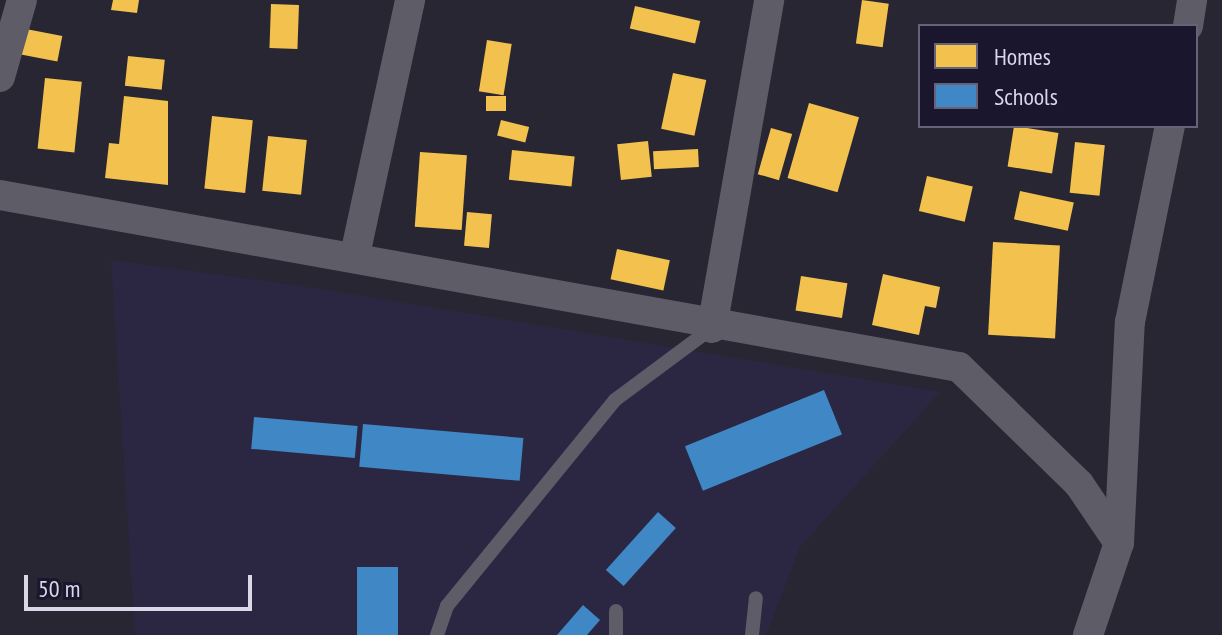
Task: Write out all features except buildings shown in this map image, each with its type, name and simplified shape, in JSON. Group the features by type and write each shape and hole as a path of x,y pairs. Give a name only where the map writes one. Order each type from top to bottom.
{"street":[{"path":"0,77 22,0"},
{"path":"355,255 410,0"},
{"path":"712,328 769,0"},
{"path":"1188,24 1192,0"},
{"path":"1088,635 1119,543 1130,322 1170,128"},
{"path":"0,195 355,255 712,328 959,367 1079,484 1119,543"}],"lane":[{"path":"437,635 447,606 615,400 712,328"},
{"path":"752,635 756,598"},
{"path":"616,611 616,635"}],"shaded area":[{"path":"111,260 302,286 940,392 800,547 766,635 135,635"}]}
